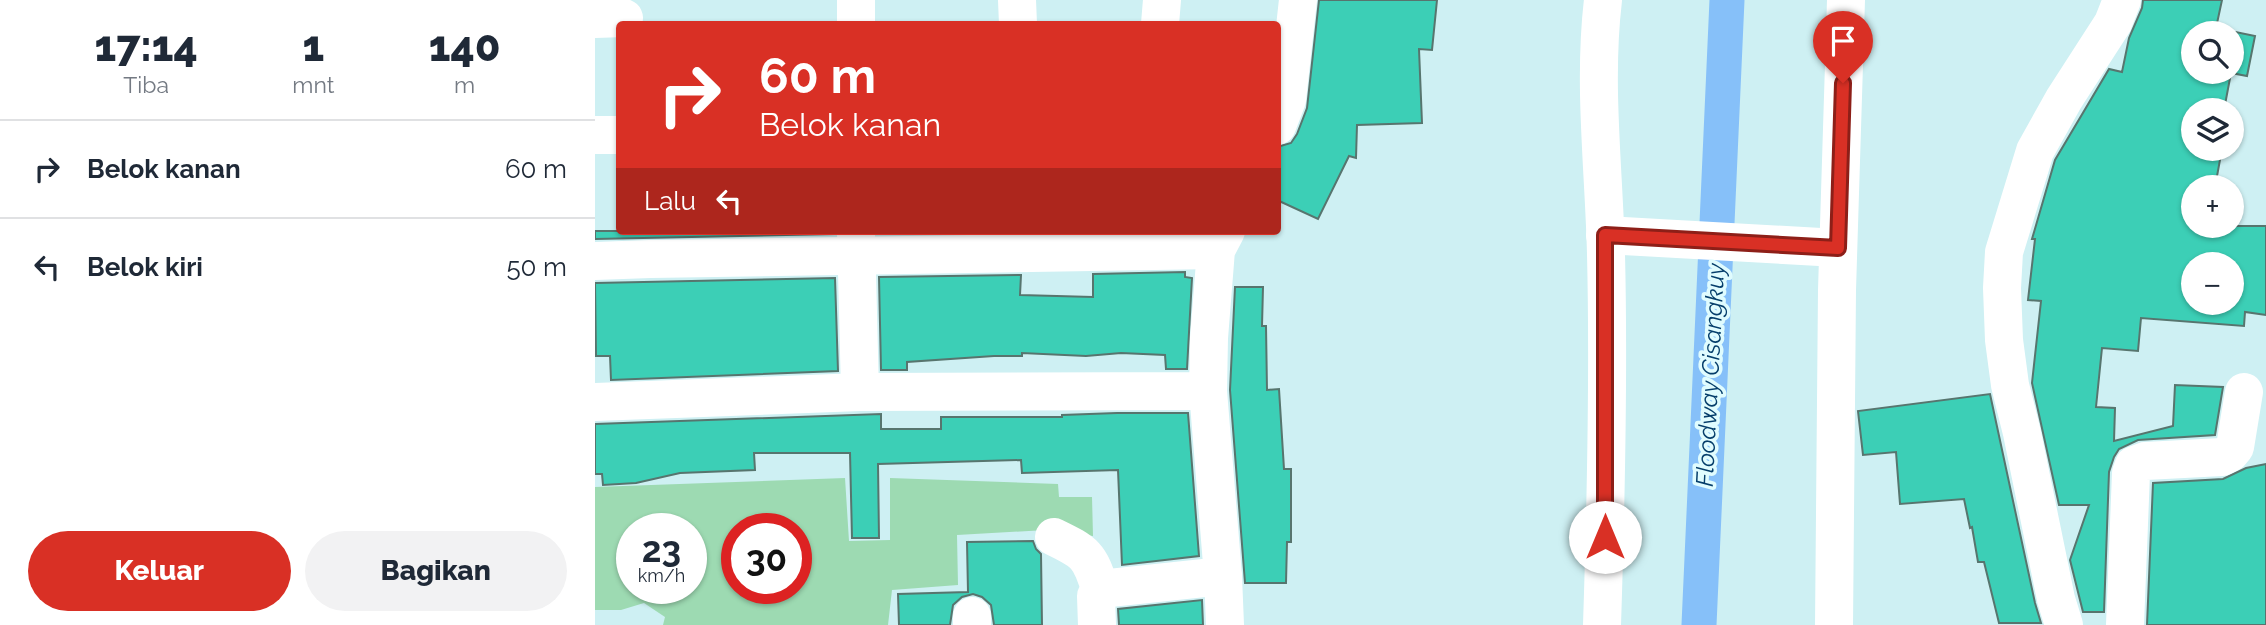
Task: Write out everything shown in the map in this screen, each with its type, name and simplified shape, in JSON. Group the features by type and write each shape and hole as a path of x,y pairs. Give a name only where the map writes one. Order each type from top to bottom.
{"street":[{"path":"856,0 856,21"},
{"path":"1017,0 1018,21"},
{"path":"1160,21 1161,0"},
{"path":"1281,116 1287,100 1298,0"},
{"path":"1602,625 1605,523 1605,235 1599,39 1604,0"},
{"path":"1833,625 1838,248 1846,0"},
{"path":"2064,625 2010,385 2004,340 2004,252 2035,151 2064,99 2113,23 2122,0"},
{"path":"595,135 616,135"},
{"path":"1605,235 1838,248"},
{"path":"595,261 857,244 1221,241 1209,338 1208,391 1225,625"},
{"path":"857,244 860,392"},
{"path":"595,402 860,392 1208,391"},
{"path":"2125,625 2131,473 2134,465 2145,461 2222,457 2230,453 2235,447 2244,392"},
{"path":"1053,537 1075,547 1087,556 1093,565 1098,607 1223,576"}],"green space":[{"path":"845,478 849,541 890,540 890,478 1058,484 1059,497 1092,497 1093,536 1046,530 957,535 958,585 892,590 888,625 663,625 665,617 646,604 707,604 707,513 616,513 616,604 641,604 621,610 595,610 595,487"}],"building":[{"path":"1319,0 1437,0 1432,50 1419,49 1422,123 1357,125 1356,158 1349,156 1318,219 1281,202 1281,146 1291,143 1307,108"},
{"path":"2143,0 2222,0 2218,21 2181,21 2181,84 2229,84 2226,98 2181,98 2181,161 2220,161 2217,175 2181,175 2181,238 2244,238 2244,226 2266,226 2266,315 2245,312 2244,326 2141,318 2138,351 2102,348 2096,407 2115,408 2114,441 2173,426 2175,385 2223,387 2215,435 2138,440 2119,449 2114,457 2109,472 2104,612 2083,612 2070,560 2089,505 2059,505 2032,383 2041,301 2028,300 2035,239 2032,239 2055,160 2109,69 2122,72 2129,38"},
{"path":"2244,34 2255,36 2247,76 2244,75"},
{"path":"595,231 616,231 616,235 786,235 595,239"},
{"path":"1185,272 1185,277 1192,278 1187,369 1166,369 1165,355 1121,353 1086,356 1022,353 1022,356 907,362 907,370 881,370 879,277 1021,275 1020,295 1093,297 1093,274"},
{"path":"835,278 838,371 611,380 610,356 596,356 595,283"},
{"path":"1235,287 1263,287 1262,326 1266,326 1267,390 1279,389 1284,469 1291,469 1291,542 1287,542 1286,583 1245,583 1230,390"},
{"path":"1990,394 2041,623 1999,623 1984,562 1978,562 1964,499 1900,504 1896,452 1863,455 1858,411"},
{"path":"1117,413 1188,413 1199,556 1122,565 1118,470 1022,473 1021,460 878,464 879,538 852,538 850,453 754,453 755,470 680,473 636,483 603,485 602,474 595,474 595,424 881,414 881,429 941,429 941,417 1062,417"},
{"path":"2266,464 2266,625 2147,625 2153,483 2223,479 2246,468"},
{"path":"1033,541 1041,554 1042,625 994,625 991,605 982,597 973,594 962,597 953,605 950,625 899,625 898,594 968,592 967,542"},
{"path":"1202,600 1203,625 1119,625 1118,609"}],"waterway":[{"name":"Floodway Cisangkuy","path":"1699,625 1727,0"}],"route":[{"path":"1605,537 1605,235 1838,248 1843,83"}]}
